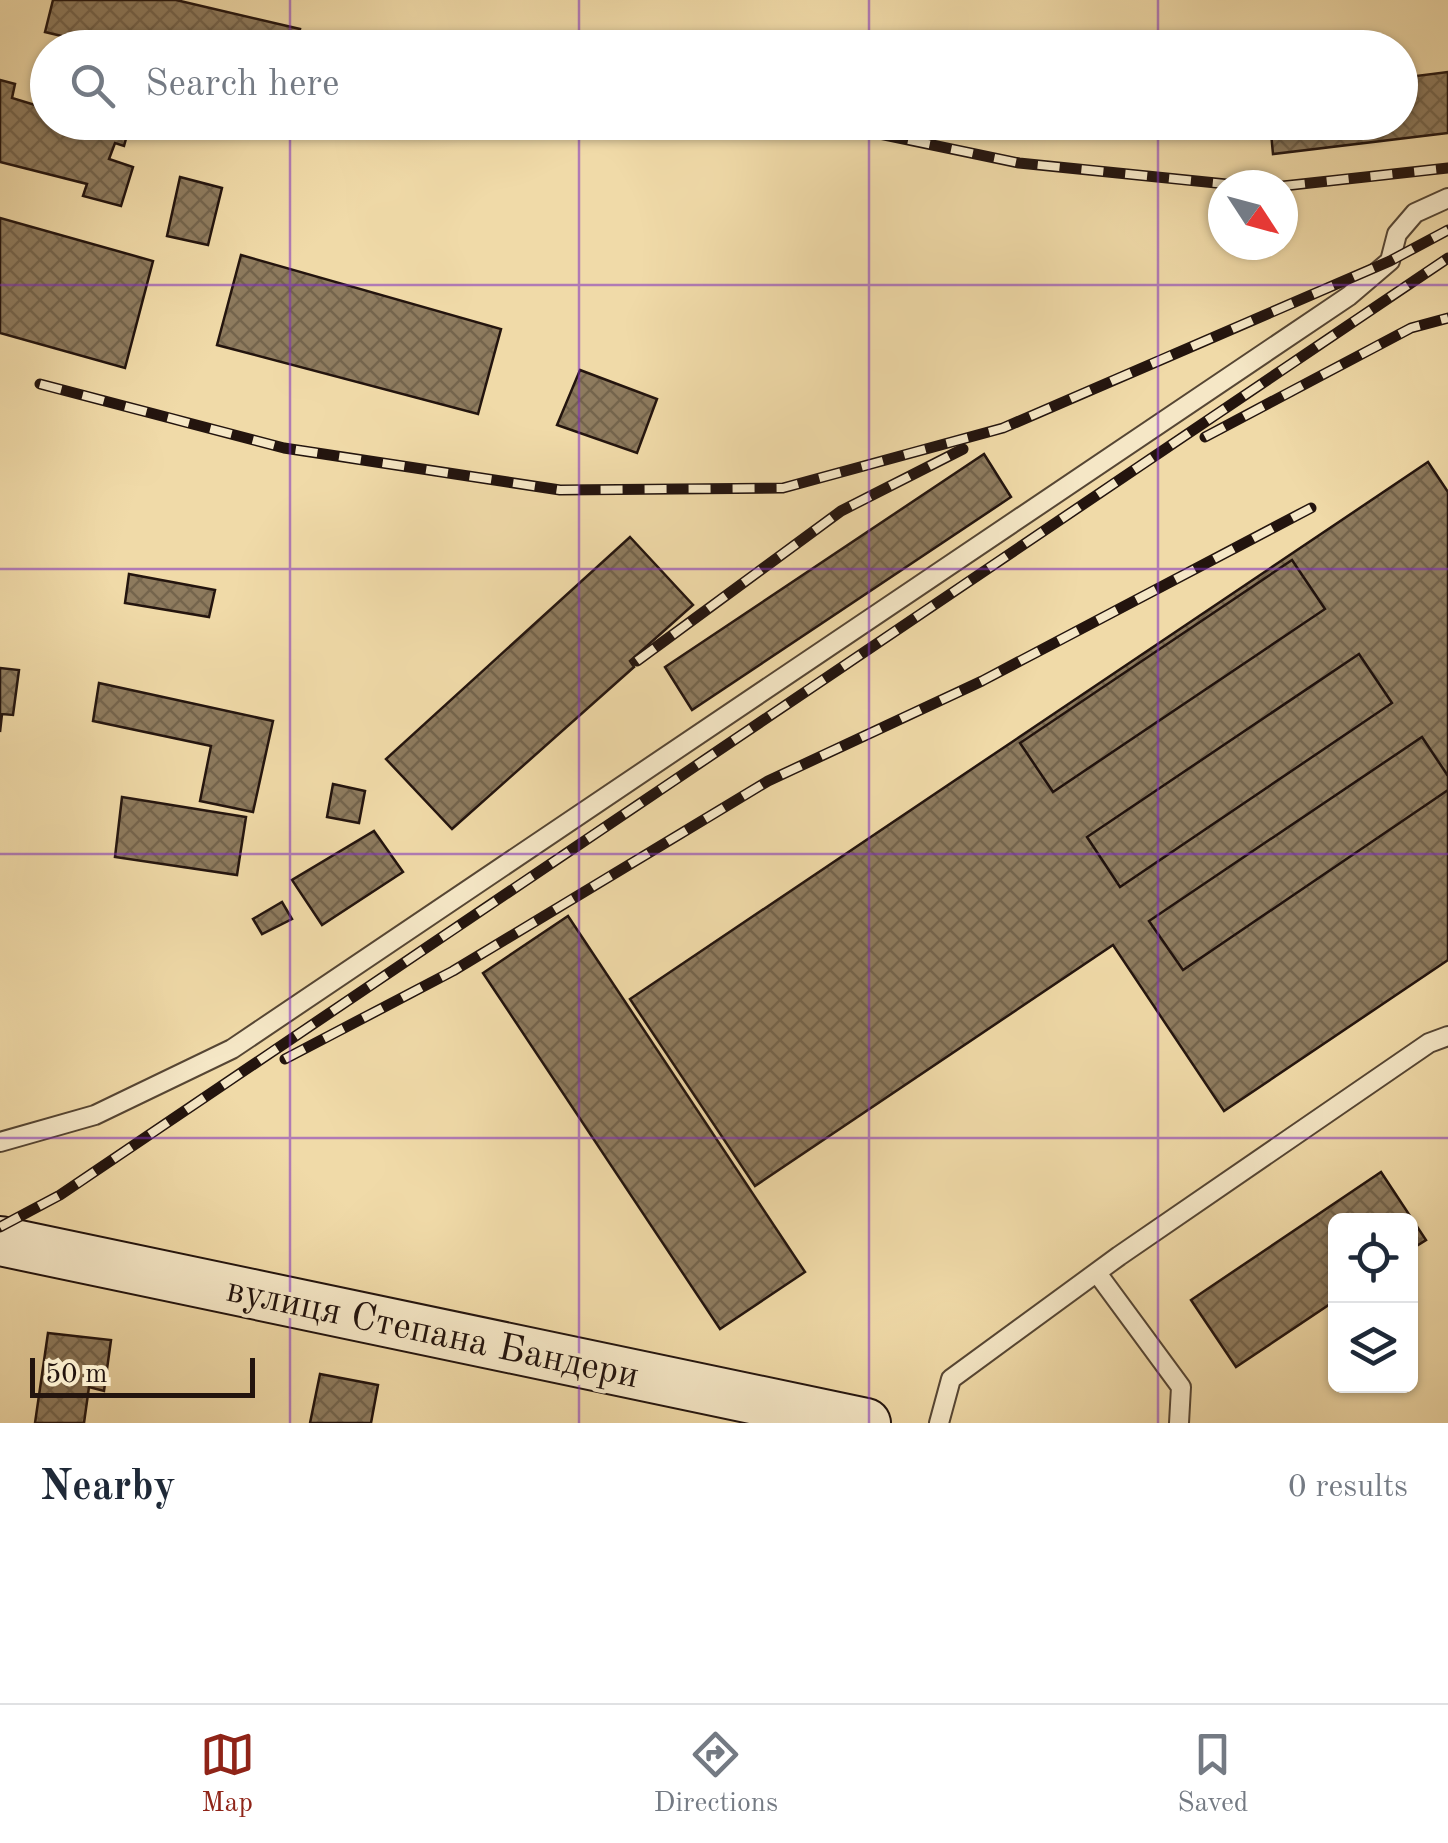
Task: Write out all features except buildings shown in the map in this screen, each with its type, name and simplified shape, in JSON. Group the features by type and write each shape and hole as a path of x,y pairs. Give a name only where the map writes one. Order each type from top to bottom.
{"street":[{"name":"вулиця Степана Бандери","path":"0,1241 866,1423"}],"lane":[{"path":"0,1142 95,1114 232,1050 1349,296 1390,261 1397,234 1415,214 1448,198"},
{"path":"938,1423 951,1380 1097,1272 1429,1042 1448,1036"},
{"path":"1097,1272 1181,1387 1178,1423"}],"railway":[{"path":"908,140 1019,163 1208,182"},
{"path":"1298,184 1448,168"},
{"path":"40,384 284,448 560,490 783,488 1003,428 1390,261 1448,230"},
{"path":"0,1227 60,1195 1448,258"},
{"path":"1205,437 1411,328 1448,318"},
{"path":"637,661 841,511 963,449"},
{"path":"285,1059 453,971 768,781 982,681 1311,508"}]}
